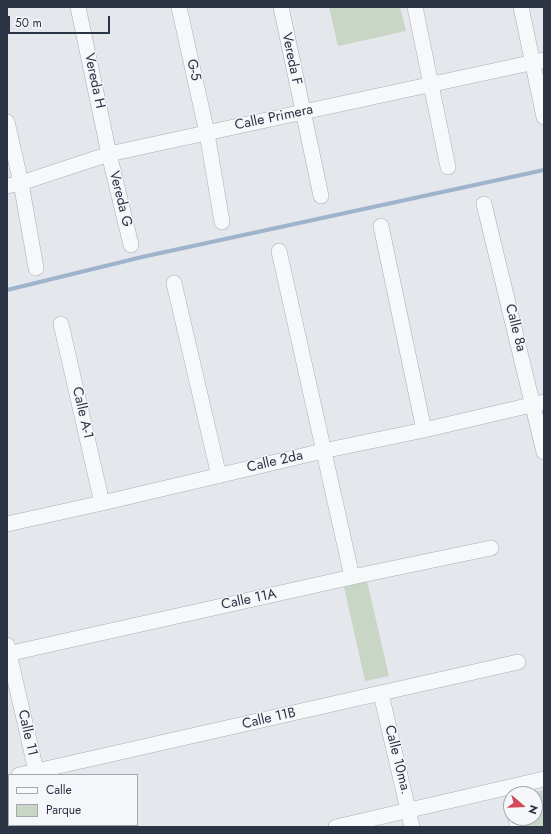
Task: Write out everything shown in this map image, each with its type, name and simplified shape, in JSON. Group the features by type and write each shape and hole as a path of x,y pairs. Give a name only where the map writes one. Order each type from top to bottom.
{"street":[{"name":"Vereda H","path":"78,7 109,154"},
{"name":"G-5","path":"178,7 206,133 222,222"},
{"name":"Vereda F","path":"281,7 321,196"},
{"path":"414,7 432,84 448,167"},
{"path":"521,7 539,60 544,117"},
{"name":"Calle Primera","path":"14,184 109,154 539,60"},
{"path":"7,122 14,184 36,268"},
{"name":"Vereda G","path":"109,154 131,245"},
{"name":"Calle 8a","path":"484,204 539,404 544,452"},
{"path":"381,226 424,430"},
{"path":"279,251 352,577"},
{"path":"174,283 219,476"},
{"name":"Calle A-1","path":"61,324 102,503"},
{"name":"Calle 2da","path":"7,524 323,451 539,404"},
{"name":"Calle 11A","path":"8,651 492,548"},
{"name":"Calle 11","path":"8,651 36,773"},
{"name":"Calle 11B","path":"36,773 518,662"},
{"name":"Calle 10ma.","path":"381,694 412,827"},
{"path":"528,786 544,780"},
{"path":"336,827 409,810 503,794"}],"green space":[{"path":"329,7 400,7 406,31 338,46"},
{"path":"367,581 389,676 365,681 344,587"},
{"path":"543,790 544,827 526,827 543,826"}],"waterway":[{"path":"7,290 142,257 544,170"}]}
